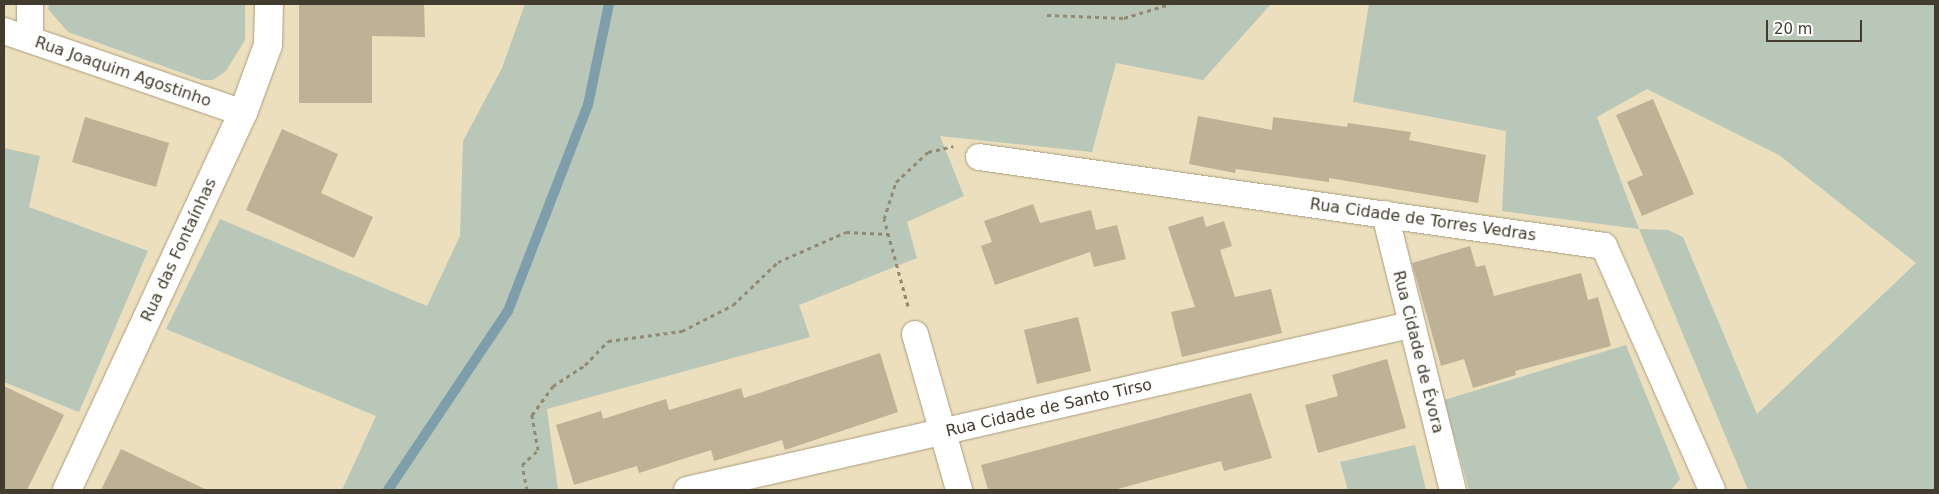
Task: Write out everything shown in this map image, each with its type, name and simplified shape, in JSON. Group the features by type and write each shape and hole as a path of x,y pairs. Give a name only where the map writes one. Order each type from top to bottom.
{"street":[{"path":"30,4 30,39"},
{"name":"Rua das Fontaínhas","path":"67,490 243,114 268,45 269,4"},
{"name":"Rua Joaquim Agostinho","path":"4,31 243,114"},
{"name":"Rua Cidade de Torres Vedras","path":"978,157 1604,246 1712,490"},
{"name":"Rua Cidade de Évora","path":"1385,214 1410,325 1453,490"},
{"name":"Rua Cidade de Santo Tirso","path":"687,490 742,484 944,432 1410,325"},
{"path":"915,334 959,490"}],"path":[{"path":"1048,16 1124,18 1170,4"},
{"path":"915,334 884,219 896,182 928,152 953,146 978,157"},
{"path":"528,490 522,465 538,450 532,414 553,386 585,365 608,341 682,331 733,305 778,262 846,232 888,234"}],"green space":[{"path":"49,4 245,4 245,40 226,71 213,80 202,80 68,32 48,9"},
{"path":"525,4 1271,4 1203,80 1116,63 1092,152 940,136 964,196 907,222 917,258 799,305 810,337 547,409 558,490 342,490 376,416 166,329 220,219 427,306 460,236 463,141 502,68"},
{"path":"1369,4 1935,4 1935,490 1748,490 1639,229 1502,211 1506,131 1353,102","holes":["1647,89 1779,155 1916,263 1757,414 1683,237 1668,230 1639,229 1597,117"]},
{"path":"4,148 40,156 29,207 148,251 79,412 4,382"},
{"path":"1626,345 1680,479 1671,490 1469,490 1444,400"},
{"path":"1415,445 1426,490 1348,490 1340,462"}],"building":[{"path":"299,4 424,4 425,37 372,36 372,103 299,103"},
{"path":"1653,99 1694,194 1642,216 1627,182 1643,175 1616,115"},
{"path":"1198,116 1272,130 1273,117 1347,127 1348,123 1411,132 1409,140 1486,155 1478,203 1329,178 1329,182 1236,169 1235,173 1189,164"},
{"path":"85,117 169,143 156,187 72,162"},
{"path":"282,129 338,154 321,193 373,217 354,258 246,210"},
{"path":"1033,204 1040,223 1091,210 1096,230 1117,225 1126,259 1094,267 1090,252 995,285 981,246 992,242 984,221"},
{"path":"1203,216 1206,227 1224,221 1232,246 1220,250 1235,297 1271,289 1282,333 1182,357 1171,312 1195,307 1168,227"},
{"path":"1470,246 1476,267 1485,265 1494,296 1581,273 1588,300 1598,297 1611,346 1515,371 1516,375 1473,388 1464,359 1441,366 1412,263"},
{"path":"1078,317 1091,371 1037,384 1024,330"},
{"path":"880,353 898,412 785,450 782,440 714,461 711,450 639,473 637,466 574,485 556,425 601,411 603,419 666,399 669,410 741,388 744,398"},
{"path":"1387,359 1406,428 1318,453 1305,405 1338,396 1332,375"},
{"path":"4,386 64,415 27,490 4,490"},
{"path":"1251,393 1272,458 1224,471 1221,461 1114,490 988,490 981,465"},
{"path":"121,449 207,490 101,490"}],"waterway":[{"path":"388,490 508,311 588,105 609,4"}]}
